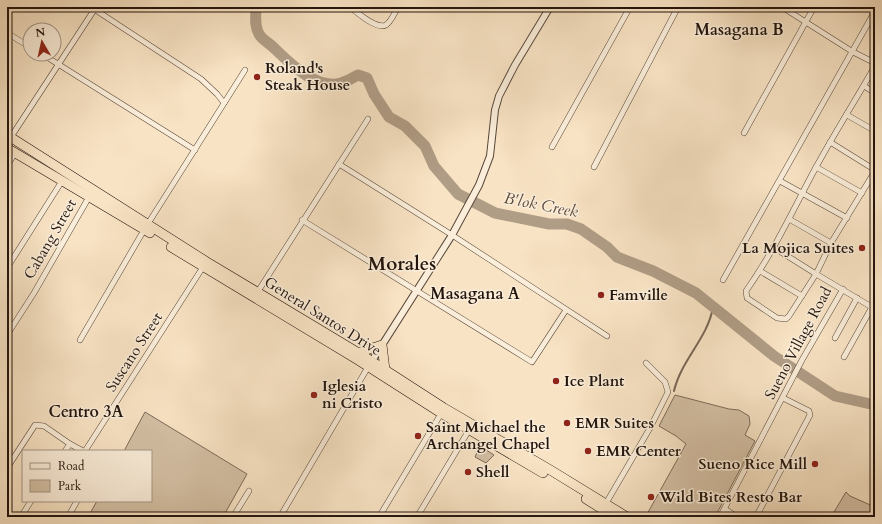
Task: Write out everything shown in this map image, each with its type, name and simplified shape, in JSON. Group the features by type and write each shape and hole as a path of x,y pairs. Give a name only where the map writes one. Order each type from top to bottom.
{"highway":[{"name":"General Santos Drive","path":"8,139 146,227 370,364 615,517"},
{"name":"General Santos Drive","path":"11,150 89,197 146,227 203,266 256,294 357,353 370,364 385,370 469,430 549,476 602,510 627,517"},
{"path":"357,353 382,345 385,370"}],"street":[{"path":"350,7 369,21 380,26 385,25 391,20 398,7"},
{"path":"280,517 370,364 452,235 474,196 490,156 495,110 499,96 515,65 550,7"},
{"path":"552,147 630,7"},
{"path":"594,167 678,7"},
{"path":"782,7 853,52 875,62"},
{"path":"744,133 814,7"},
{"path":"8,139 59,64 94,8 212,88 224,103"},
{"path":"723,280 875,11"},
{"path":"7,33 22,42"},
{"path":"56,62 195,150"},
{"path":"773,246 816,274 788,318 777,318 747,298 746,291 760,271 773,246 789,219 830,142 875,66"},
{"path":"80,340 146,227 245,70"},
{"path":"864,86 875,93"},
{"path":"847,115 875,131"},
{"path":"256,294 368,119"},
{"path":"830,142 875,171"},
{"path":"7,166 11,150"},
{"path":"339,164 452,235 607,336"},
{"path":"816,167 862,193"},
{"name":"Sueno Village Road","path":"720,517 802,360 843,289 816,274 831,243 875,171"},
{"path":"7,268 62,181"},
{"path":"780,181 847,218"},
{"name":"Cabang Street","path":"7,335 34,293 89,197"},
{"path":"789,219 831,243"},
{"path":"302,220 532,362 566,310"},
{"name":"Suscano Street","path":"85,450 203,266"},
{"path":"760,271 802,296"},
{"path":"843,289 873,308 844,357"},
{"path":"835,338 857,298"},
{"path":"602,510 650,428 668,392 665,382 646,363"},
{"path":"756,517 810,415 809,411 783,398"},
{"path":"379,517 443,410"},
{"path":"7,468 35,425 44,426 70,444 82,450"},
{"path":"417,517 469,430"},
{"path":"66,450 70,444"},
{"path":"233,517 249,491"},
{"path":"21,517 30,502"},
{"path":"68,517 76,502"},
{"path":"725,509 737,517"}],"green space":[{"path":"675,395 729,409 739,410 749,416 750,424 745,435 755,441 715,517 646,516 686,444 659,426"},
{"path":"145,412 247,474 223,517 88,517 96,502 152,502 152,450 125,450"},
{"path":"480,446 494,455 486,463 475,457"},
{"path":"846,492 850,496 875,507 875,517 831,517"}],"waterway":[{"name":"B'lok Creek","path":"256,7 256,24 257,31 260,36 296,68 305,74 322,83 332,84 341,83 358,75 367,78 374,94 389,117 405,126 425,146 434,166 458,194 495,213 549,224 567,224 581,229 607,247 617,257 653,271 696,293 774,356 835,396 875,405"},
{"path":"674,391 682,369 706,329 713,307"}],"place":[{"name":"Roland's Steak House","path":"257,77"},
{"name":"La Mojica Suites","path":"862,248"},
{"name":"Famville","path":"601,295"},
{"name":"Ice Plant","path":"556,381"},
{"name":"Iglesia ni Cristo","path":"314,395"},
{"name":"EMR Suites","path":"567,423"},
{"name":"Saint Michael the Archangel Chapel","path":"418,436"},
{"name":"EMR Center","path":"588,451"},
{"name":"Sueno Rice Mill","path":"815,464"},
{"name":"Shell","path":"468,472"},
{"name":"Wild Bites Resto Bar","path":"651,497"}],"district":[{"name":"Masagana B","path":"739,30"},
{"name":"Morales","path":"402,264"},
{"name":"Masagana A","path":"475,294"},
{"name":"Centro 3A","path":"86,412"}]}
